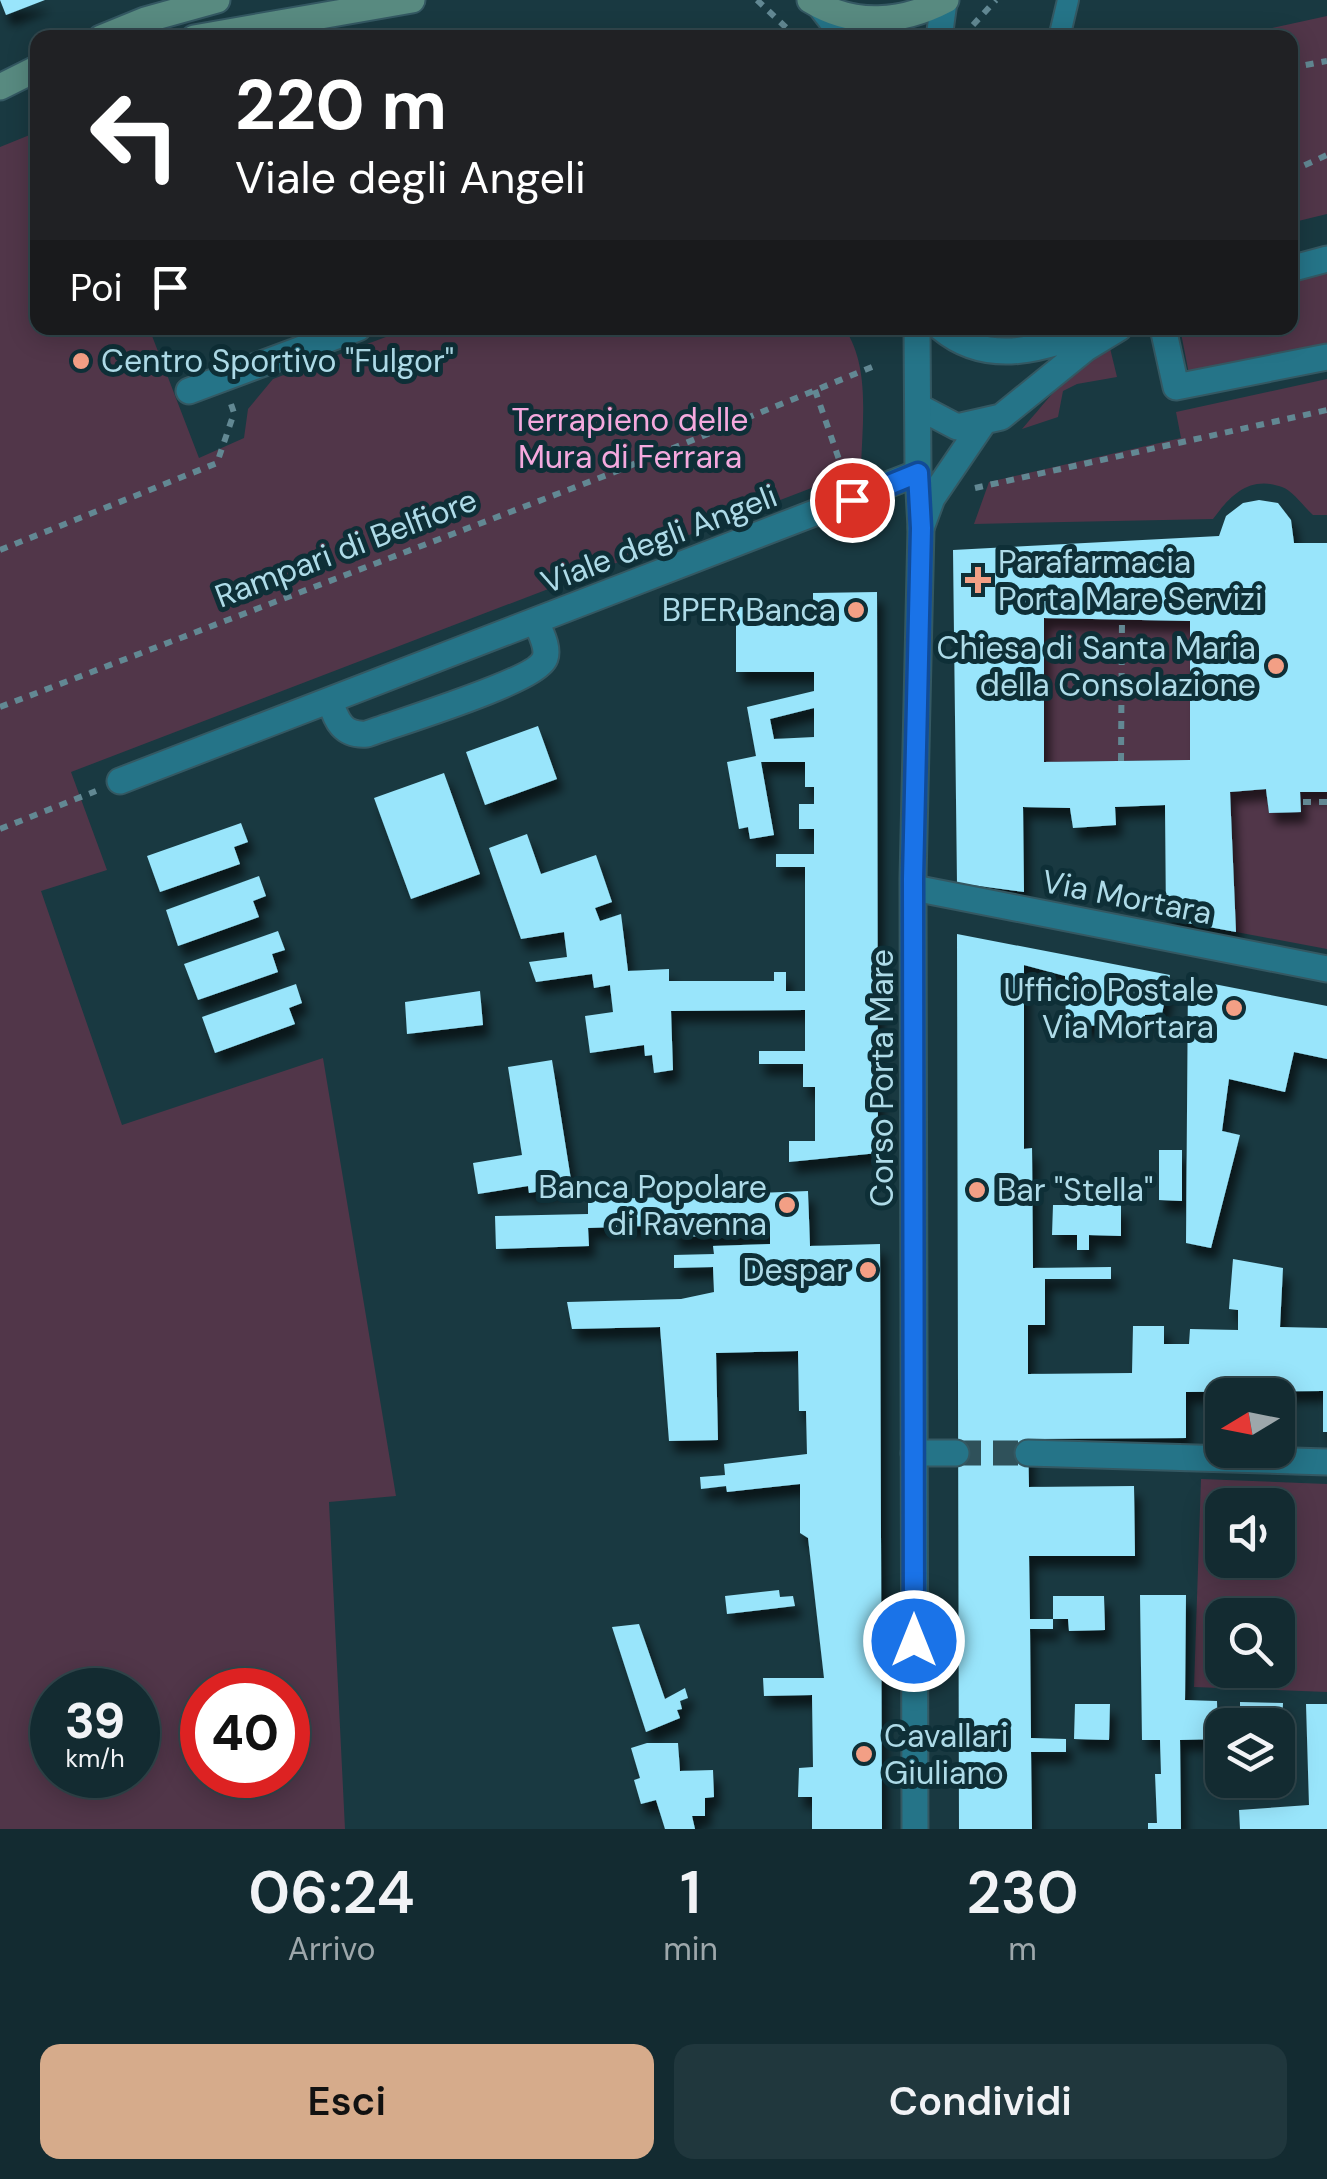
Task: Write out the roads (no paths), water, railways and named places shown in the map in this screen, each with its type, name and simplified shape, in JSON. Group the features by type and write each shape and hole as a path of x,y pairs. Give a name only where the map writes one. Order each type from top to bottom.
{"main road":[{"path":"120,30 173,7 217,0"},
{"path":"240,30 412,0"},
{"path":"816,4 856,18 880,20 908,16 945,1"},
{"path":"1,85 30,72"},
{"path":"1,85 30,79"}],"street":[{"path":"945,1 951,30"},
{"path":"816,4 837,30"},
{"path":"1298,267 1327,260"},
{"path":"190,391 339,335"},
{"name":"Corso Porta Mare","path":"915,1829 914,888 921,528 918,335"},
{"path":"950,335 998,352 1030,351 1077,335"},
{"path":"919,406 957,427 1002,417 1107,335"},
{"path":"1165,335 1176,387 1327,357"},
{"path":"921,528 932,498 983,423"},
{"name":"Viale degli Angeli","path":"120,781 918,473"},
{"name":"Viale degli Angeli","path":"330,700 337,722 346,731 367,734 504,685 530,674 544,660 546,649 536,621"},
{"name":"Via Mortara","path":"914,888 1327,969"},
{"path":"914,1453 956,1453"},
{"path":"1028,1453 1327,1462"}],"lane":[{"path":"1061,30 1068,0"}],"tunnel":[{"path":"956,1453 1028,1453"}],"place":[{"name":"Centro Sportivo \"Fulgor\"","path":"81,361"},
{"name":"Parafarmacia Porta Mare Servizi","path":"978,580"},
{"name":"BPER Banca","path":"856,610"},
{"name":"Chiesa di Santa Maria della Consolazione","path":"1276,666"},
{"name":"Ufficio Postale Via Mortara","path":"1234,1008"},
{"name":"Bar \"Stella\"","path":"977,1190"},
{"name":"Banca Popolare di Ravenna","path":"787,1205"},
{"name":"Despar","path":"868,1270"},
{"name":"Cavallari Giuliano","path":"864,1754"}],"park label":[{"name":"Terrapieno delle Mura di Ferrara","path":"630,438"}]}
